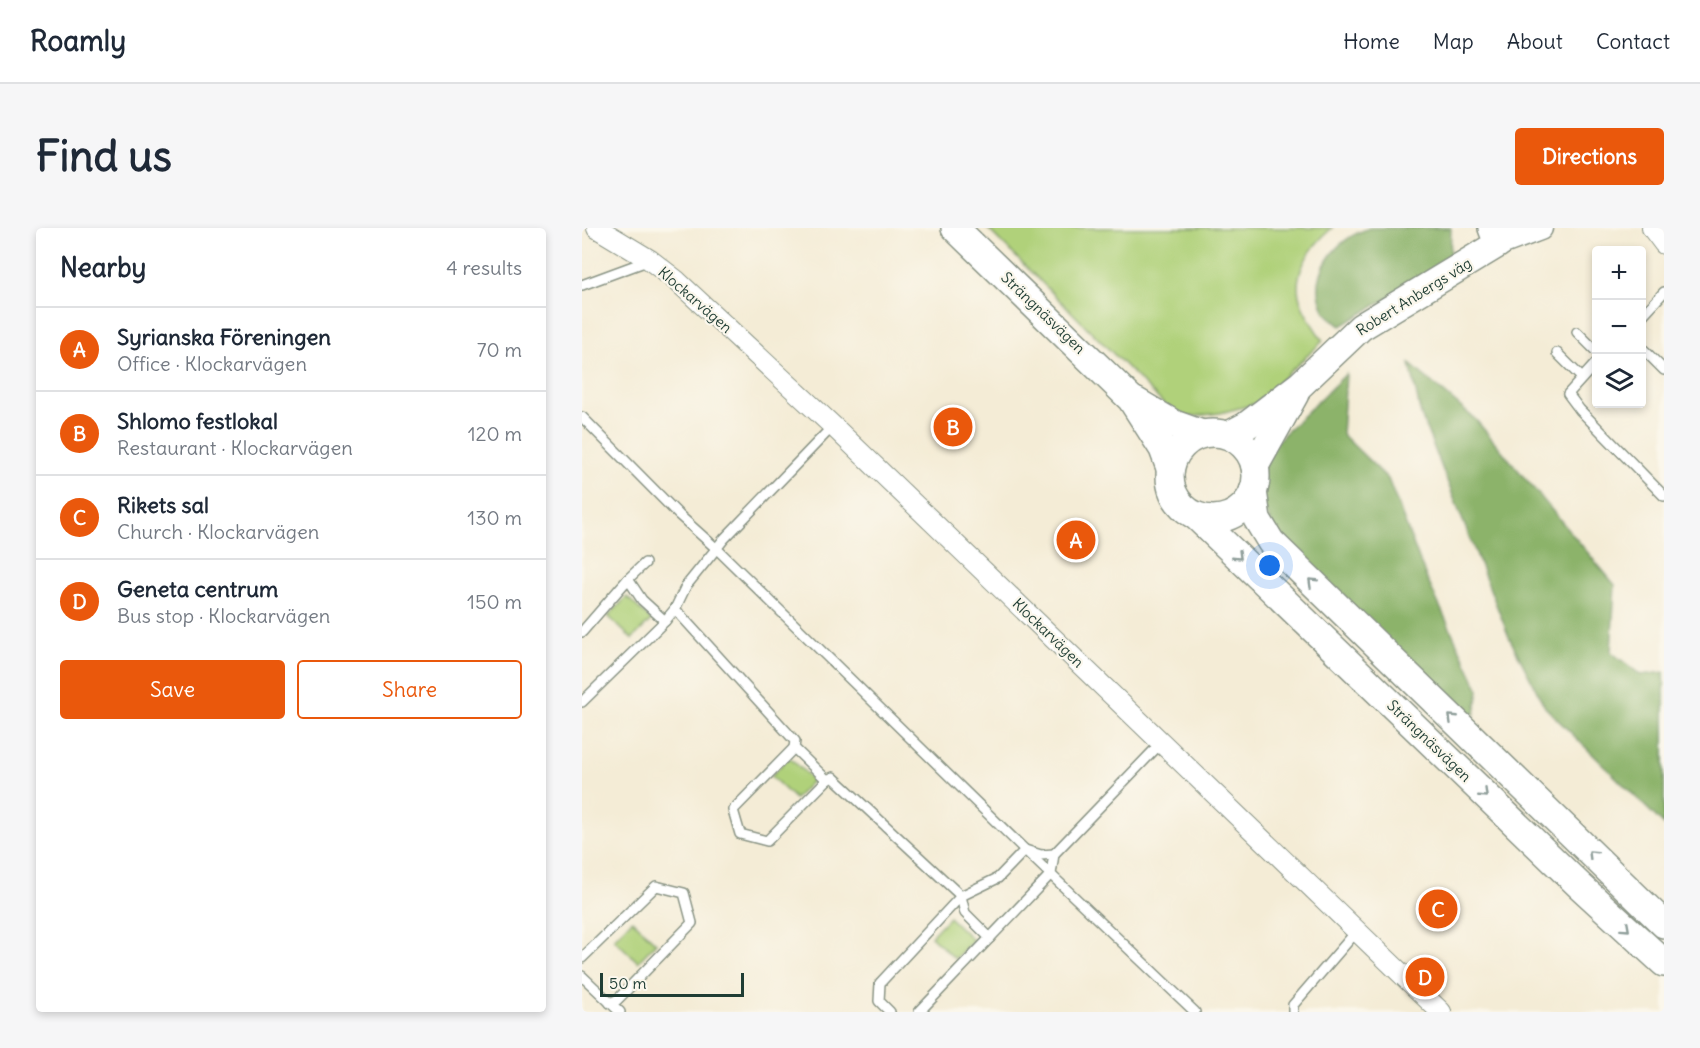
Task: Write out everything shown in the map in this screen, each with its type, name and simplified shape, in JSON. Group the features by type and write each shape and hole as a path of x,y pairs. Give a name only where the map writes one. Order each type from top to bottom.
{"main road":[{"name":"Strängnäsvägen","path":"955,228 1131,399 1163,450 1170,468"},
{"name":"Robert Anbergs väg","path":"1229,435 1246,426 1300,385 1361,327 1495,236"},
{"name":"Robert Anbergs väg","path":"1254,479 1300,385"},
{"name":"Strängnäsvägen","path":"1131,399 1174,424 1202,434"},
{"path":"1254,479 1245,505 1232,514 1215,519 1196,516 1181,505 1174,494 1170,468 1179,448 1202,434 1229,435 1243,445 1250,453 1254,479 1257,519 1271,542 1664,924"},
{"name":"Strängnäsvägen","path":"1196,516 1578,885 1664,963"}],"street":[{"name":"Klockarvägen","path":"597,228 650,261 676,281 833,426 1440,1012"},
{"name":"Robert Anbergs väg","path":"1495,236 1540,228"},
{"path":"1652,228 1664,244"}],"lane":[{"name":"Klockarvägen","path":"582,285 650,261"},
{"path":"1646,311 1664,292"},
{"path":"1577,332 1592,347"},
{"path":"1557,353 1582,378"},
{"path":"1646,353 1664,370"},
{"path":"1592,367 1568,394 1580,410 1664,496"},
{"path":"582,417 686,523 718,550 1025,850 1195,1012"},
{"path":"582,702 665,621 675,609 686,586 718,550 724,539 833,426"},
{"path":"582,632 645,563"},
{"path":"628,579 642,600 665,621"},
{"path":"675,609 795,741 794,748 733,810 740,834 767,841 826,780 834,777 961,896 965,914 990,938"},
{"path":"919,1012 1052,874 1054,854 1161,743"},
{"path":"794,748 826,780"},
{"path":"1025,850 1041,855 1054,854"},
{"path":"890,1012 879,1001 880,983 961,896 998,878 1025,850"},
{"path":"582,958 656,886 684,893 692,923 618,1000 610,1003"},
{"path":"1293,1012 1293,1005 1356,932"},
{"path":"582,976 620,1012"}],"green space":[{"path":"987,228 1332,228 1310,252 1300,272 1298,282 1301,303 1323,341 1255,404 1220,413 1188,417 1173,413"},
{"path":"1370,228 1451,228 1450,261 1341,326 1324,310 1319,283 1322,271 1328,259 1346,240"},
{"path":"1410,364 1476,420 1615,585 1611,652 1641,675 1664,672 1664,825 1545,707 1509,637 1421,415"},
{"path":"1346,374 1342,434 1388,479 1426,577 1479,690 1475,714 1460,710 1276,534 1263,506 1263,464 1274,444"},
{"path":"627,597 651,620 632,639 608,616"},
{"path":"789,757 813,780 795,799 771,776"},
{"path":"949,917 973,940 955,959 931,936"},
{"path":"632,920 656,943 638,962 614,939"}],"place":[{"name":"Shlomo festlokal","path":"953,427"},
{"name":"Syrianska Föreningen","path":"1076,540"},
{"name":"Rikets sal","path":"1438,909"},
{"name":"Geneta centrum","path":"1425,977"}]}
